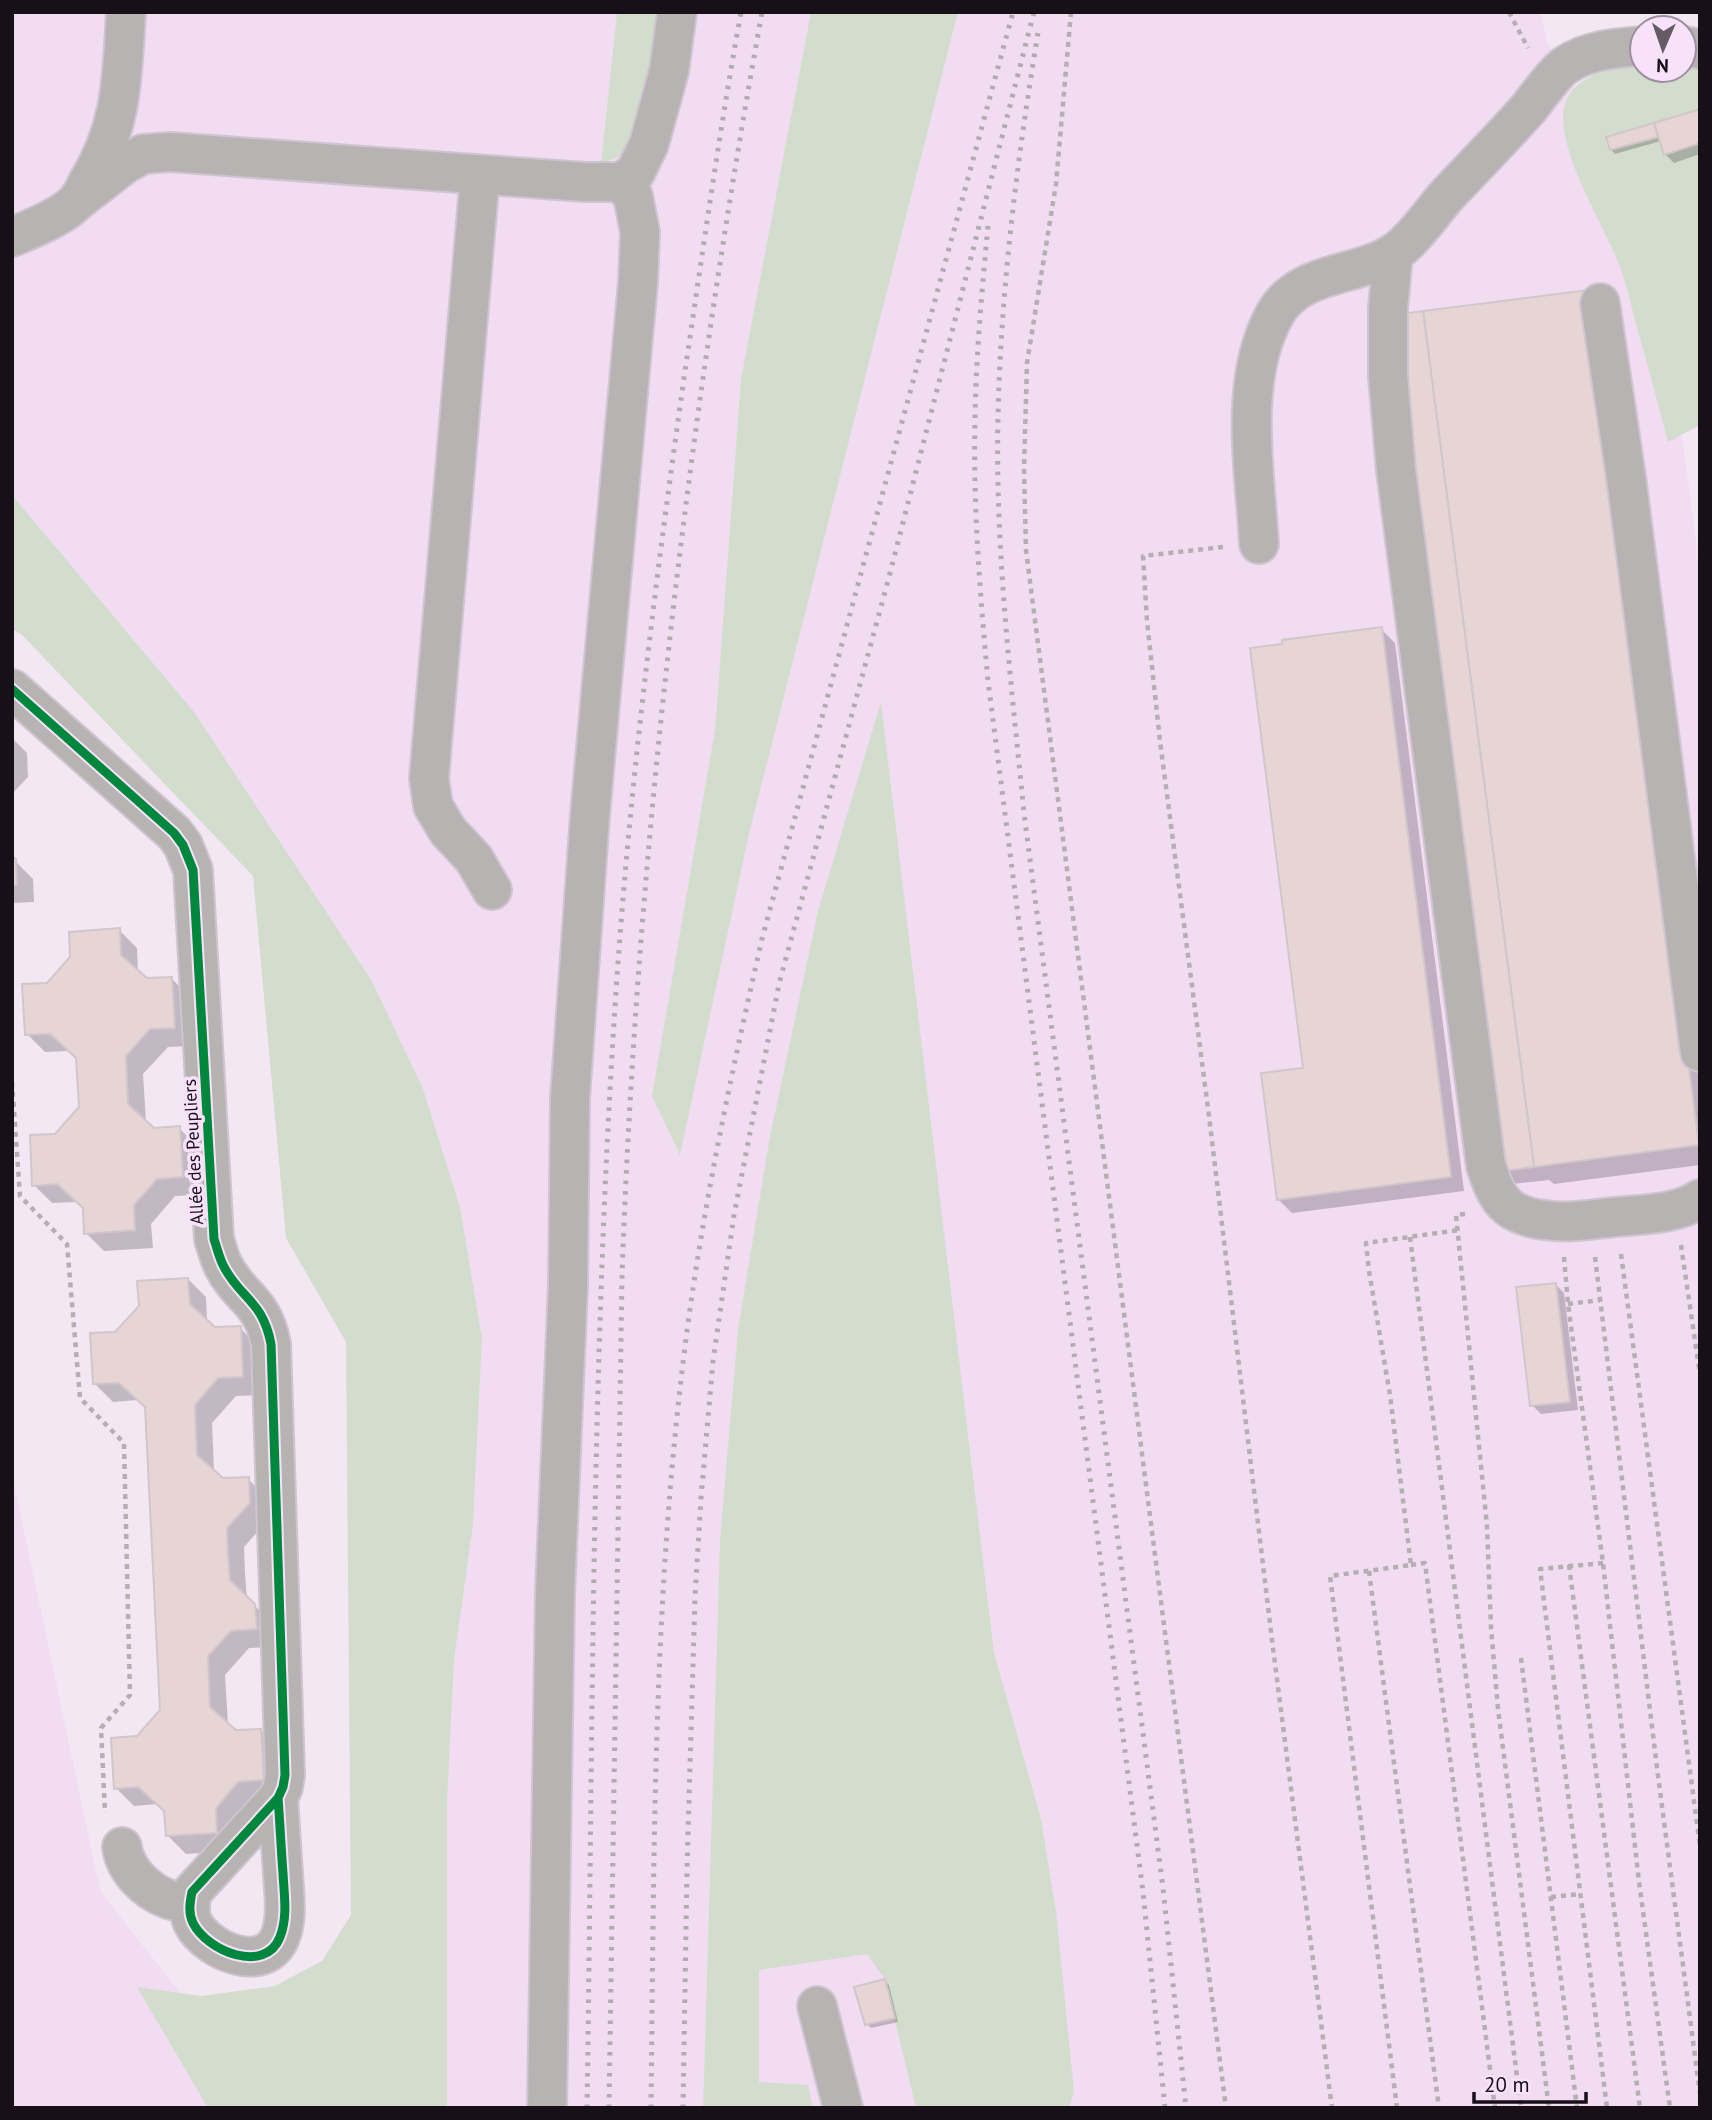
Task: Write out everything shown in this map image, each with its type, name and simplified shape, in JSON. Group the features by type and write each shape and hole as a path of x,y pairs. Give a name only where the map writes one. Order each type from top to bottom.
{"street":[{"path":"76,202 99,166 113,132 122,87 126,12"},
{"path":"12,237 55,218 125,164 144,154 170,152 585,182 621,182 635,173 649,144 669,71 677,12"},
{"path":"1259,544 1252,423 1255,376 1261,345 1276,312 1295,292 1313,281 1385,260 1404,246 1563,66 1578,58 1613,48 1628,47"},
{"path":"480,175 429,779 433,806 448,831 474,859 492,890"},
{"path":"547,2108 555,1592 568,1286 570,1098 591,801 638,282 640,232 633,196 621,182"},
{"path":"1393,254 1388,308 1388,362 1396,470 1486,1166 1501,1201 1514,1210 1544,1220 1590,1219 1688,1204"},
{"path":"1600,303 1626,477 1700,1052"},
{"name":"Allée des Peupliers","path":"12,689 174,833 183,845 193,870 214,1239 223,1267 263,1316 271,1343 285,1775 278,1798 285,1913 281,1936 275,1945 262,1955 251,1957 228,1952 205,1938 198,1930 192,1921 190,1902"},
{"path":"113,1833 126,1865 135,1875 167,1899 190,1902 192,1892 278,1798"},
{"path":"817,2006 842,2108"}],"path":[{"path":"1072,12 1056,184 1027,363 1024,468 1026,550 1226,2108"},
{"path":"1259,544 1143,556 1160,741 1332,2108"},
{"path":"12,1082 20,1196 67,1244 80,1398 124,1443 130,1695 102,1728 113,1833"},
{"path":"1688,1204 1700,1375"},
{"path":"1456,1215 1487,1526 1498,1709 1549,2108"},
{"path":"1590,1219 1700,2094"},
{"path":"1590,1219 1568,1304 1603,1563 1639,1882 1670,2108"},
{"path":"1590,1219 1700,1846"},
{"path":"1411,1565 1390,1395 1366,1243 1459,1230"},
{"path":"1410,1237 1521,2108"},
{"path":"1568,1304 1600,1300"},
{"path":"1397,2108 1330,1576 1425,1563 1495,2108"},
{"path":"1603,1563 1540,1569 1607,2108"},
{"path":"1569,1565 1640,2108"},
{"path":"1369,1571 1439,2108"},
{"path":"1521,1658 1577,2108"},
{"path":"1551,1897 1580,1894"}],"shaded area":[{"path":"12,12 617,12 601,163 659,12 811,12 741,379 679,1154 749,834 958,12 1540,12 1548,44 1576,87 1682,435 1700,573 1700,2108 741,2108 741,1953 1056,1910 1041,1819 994,1654 881,704 818,911 770,1136 738,1329 720,1539 703,2108 447,2108 447,1804 454,1660 473,1525 482,1338 460,1207 423,1089 372,981 194,712 12,495"},
{"path":"12,1474 100,1891 205,2025 237,2108 12,2108"}],"green space":[{"path":"617,12 659,12 643,114 625,155 601,163"},
{"path":"811,12 958,12 749,834 680,1155 652,1096 715,730 741,379"},
{"path":"1628,66 1628,84 1698,84 1698,69 1700,70 1700,425 1668,442 1622,274 1574,166 1563,125 1564,108 1575,87 1595,75"},
{"path":"12,495 194,712 372,981 423,1089 460,1207 482,1338 473,1525 454,1660 447,1804 447,2108 208,2108 137,1987 202,1996 275,1986 322,1961 351,1915 346,1342 286,1238 253,876 22,635 12,629"},
{"path":"881,702 994,1653 1041,1819 1056,1911 1074,2092 1069,2108 916,2108 885,1979 867,1954 759,1970 759,2082 808,2085 813,2108 703,2108 720,1539 738,1329 770,1136 818,911"}],"building":[{"path":"1700,109 1700,143 1664,155 1654,123"},
{"path":"1654,123 1658,137 1610,150 1606,137"},
{"path":"1588,290 1699,1145 1534,1167 1423,311"},
{"path":"1423,311 1534,1167 1495,1172 1385,316"},
{"path":"1382,627 1451,1177 1277,1200 1261,1073 1303,1068 1250,648 1282,644 1282,640"},
{"path":"12,856 16,859 17,885 12,885"},
{"path":"120,928 121,955 147,978 172,977 175,1028 150,1029 126,1056 128,1104 154,1128 180,1126 183,1177 157,1179 134,1205 135,1230 84,1234 83,1208 57,1184 32,1186 30,1135 55,1134 79,1107 76,1058 50,1034 25,1035 22,984 47,983 70,957 69,932"},
{"path":"188,1278 190,1304 215,1327 241,1326 243,1377 218,1378 195,1405 197,1455 223,1478 249,1477 250,1503 227,1528 228,1554 230,1580 255,1604 257,1629 231,1631 208,1656 210,1707 236,1730 261,1729 264,1780 238,1782 216,1808 217,1833 166,1836 164,1811 138,1787 114,1789 111,1738 137,1736 160,1710 145,1407 119,1383 93,1384 90,1333 115,1332 139,1306 137,1281"},
{"path":"1556,1283 1570,1402 1530,1406 1516,1287"},
{"path":"885,1979 895,2018 865,2025 854,1987"}],"railway":[{"path":"587,2108 598,1401 608,1118 617,977 637,752 664,527 711,195 741,12"},
{"path":"609,2108 622,1276 640,958 653,800 689,483 735,169 762,12"},
{"path":"651,2108 660,1642 673,1456 690,1309 707,1203 762,939 1013,12"},
{"path":"683,2108 695,1597 713,1361 734,1215 779,984 889,577 1034,12"},
{"path":"1038,33 1011,224 1000,369 998,467 1005,615 1024,813 1163,1888 1186,2108"},
{"path":"988,226 978,347 975,452 978,550 988,681 1143,1892 1165,2108"}],"cycle path":[{"path":"12,689 174,833 183,845 193,870 214,1239 229,1276 257,1308 271,1344 285,1775 278,1798 192,1892 190,1908 191,1919 200,1933 223,1950 236,1955 262,1955 273,1948 280,1937 285,1897 278,1798"}]}
